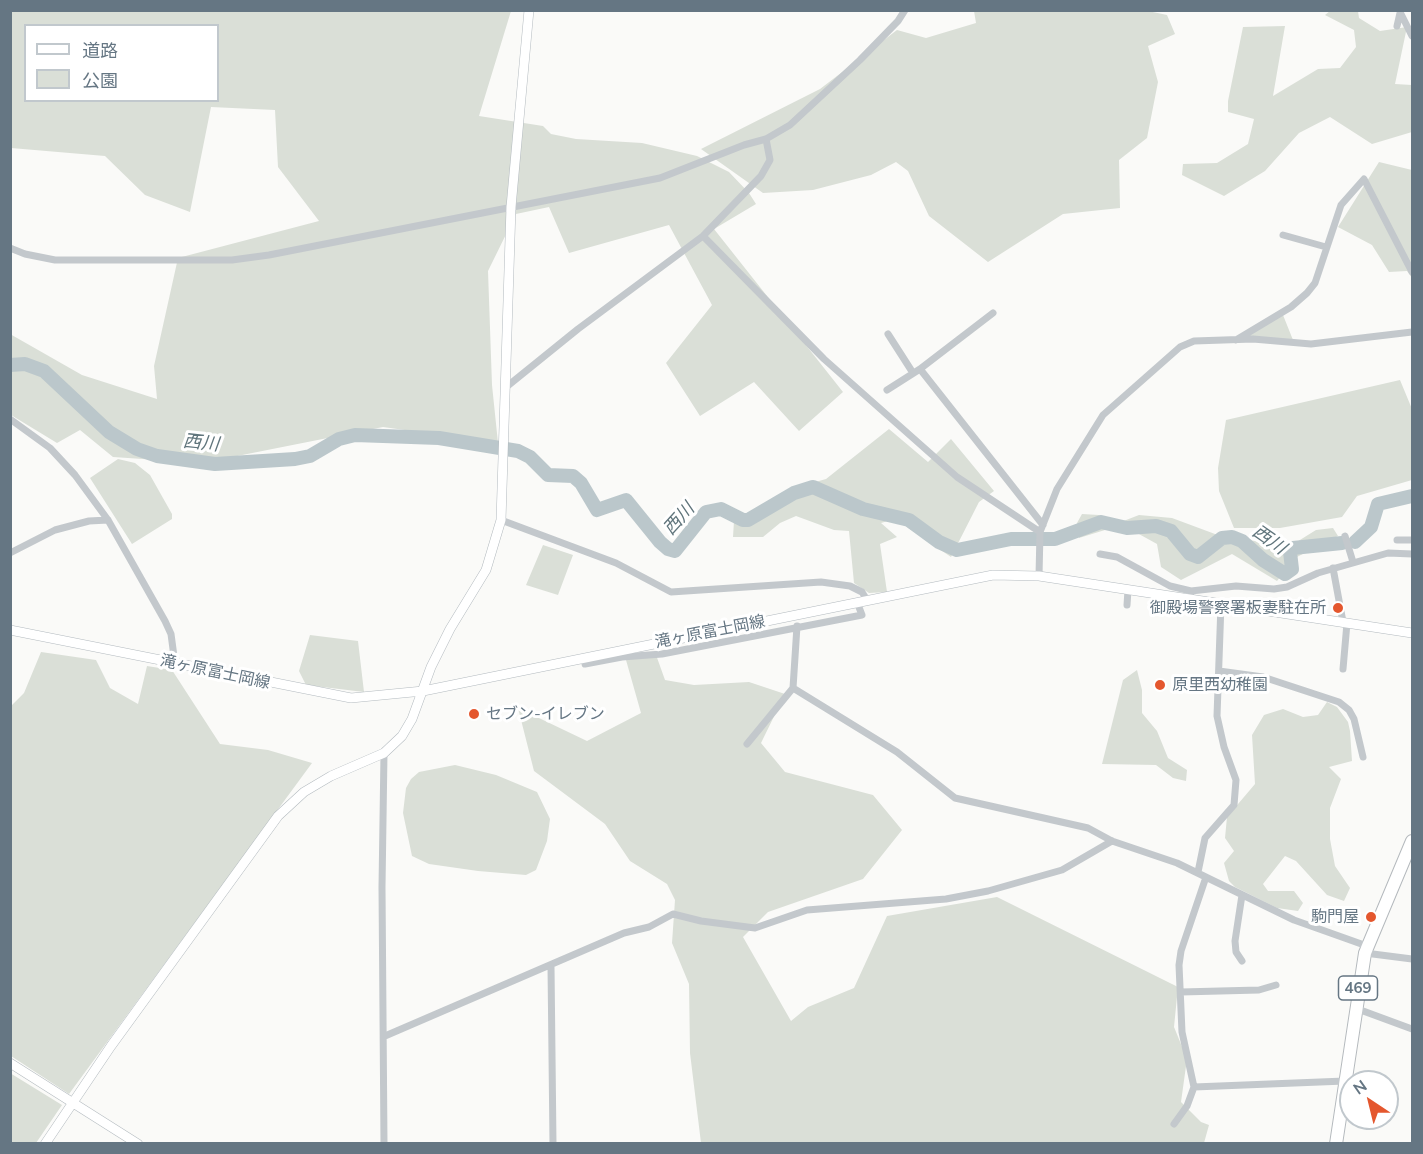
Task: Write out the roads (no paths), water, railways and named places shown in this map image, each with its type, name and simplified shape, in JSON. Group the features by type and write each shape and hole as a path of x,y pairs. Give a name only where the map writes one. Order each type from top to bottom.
{"highway":[{"name":"469","path":"1347,1070 1366,950 1413,841"},
{"name":"469","path":"1336,1143 1339,1122"}],"street":[{"path":"45,1143 111,1046 278,816 304,792 331,776 384,753 402,736 412,719 431,667 450,629 486,570 501,520 505,445 510,207 529,10"},
{"path":"10,248 25,254 64,260 232,260 269,255 660,178 744,145 766,139 808,111 898,21 905,10"},
{"path":"1398,26 1400,12"},
{"path":"1400,12 1413,36"},
{"path":"505,388 578,329 703,236 760,176 770,160 766,139"},
{"path":"1234,342 1291,307 1315,283 1341,205 1364,178 1413,272"},
{"path":"1283,235 1326,247"},
{"path":"703,236 824,359 957,477 1042,528"},
{"path":"887,390 920,369 993,313"},
{"path":"1040,576 1039,546 1042,528 1057,489 1103,415 1180,347 1194,341 1234,342 1253,339 1311,344 1413,332"},
{"path":"888,334 913,373"},
{"path":"920,369 1042,528"},
{"path":"10,418 50,448 75,475 108,520 165,621 171,634 175,664"},
{"path":"10,553 55,530 89,521 108,520"},
{"path":"501,520 616,563 671,592 821,582 850,585 862,592 867,600"},
{"path":"1345,536 1353,562"},
{"path":"1397,540 1413,540"},
{"path":"1100,554 1117,557 1190,595 1236,586 1274,589 1300,583 1333,568 1388,553 1413,554"},
{"path":"1333,568 1345,622 1342,669"},
{"name":"滝ヶ原富士岡線","path":"10,630 331,696 384,697 993,575 1040,576 1128,590 1190,595 1221,604 1413,633"},
{"path":"1127,605 1128,590"},
{"path":"585,664 622,657 662,654 862,615 857,602"},
{"path":"1198,872 1205,838 1234,805 1236,780 1224,747 1217,716 1221,604"},
{"path":"747,744 793,688 797,626"},
{"path":"1219,671 1263,677 1339,702 1354,719 1364,757"},
{"path":"793,688 897,752 955,798 1053,818 1088,828 1112,841 1198,872 1294,920 1366,950 1413,959"},
{"path":"384,753 382,887 385,1036 384,1143"},
{"path":"385,1036 624,933 649,927 673,914 710,923 755,928 807,910 946,899 988,891 1062,870 1112,841"},
{"path":"1174,1124 1187,1106 1194,1087 1182,1032 1181,951 1206,877"},
{"path":"1242,895 1235,941 1236,952 1242,962"},
{"path":"551,966 553,1143"},
{"path":"1181,992 1259,990 1276,985"},
{"path":"1355,1008 1413,1029"},
{"path":"10,1063 138,1143"},
{"path":"1194,1087 1339,1081"}],"waterway":[{"name":"西川","path":"10,365 25,364 44,371 109,432 137,449 157,456 215,464 295,459 310,456 339,439 355,435 439,438 518,451 530,457 548,475 573,476 581,483 597,510 626,500 660,542 668,549 675,551 706,512 721,509 743,520 748,520 794,493 813,487 863,509 909,520 939,542 957,550 1011,539 1055,539 1101,522 1127,528 1156,526 1171,531 1190,554 1198,557 1222,538 1232,537 1242,541 1263,560 1285,574 1292,569 1290,552 1293,548 1342,543"},
{"name":"西川","path":"1355,542 1371,527 1378,504 1412,496"}],"place":[{"name":"御殿場警察署板妻駐在所","path":"1338,608"},
{"name":"原里西幼稚園","path":"1160,685"},
{"name":"セブン-イレブン","path":"474,714"},
{"name":"駒門屋","path":"1371,917"}]}
